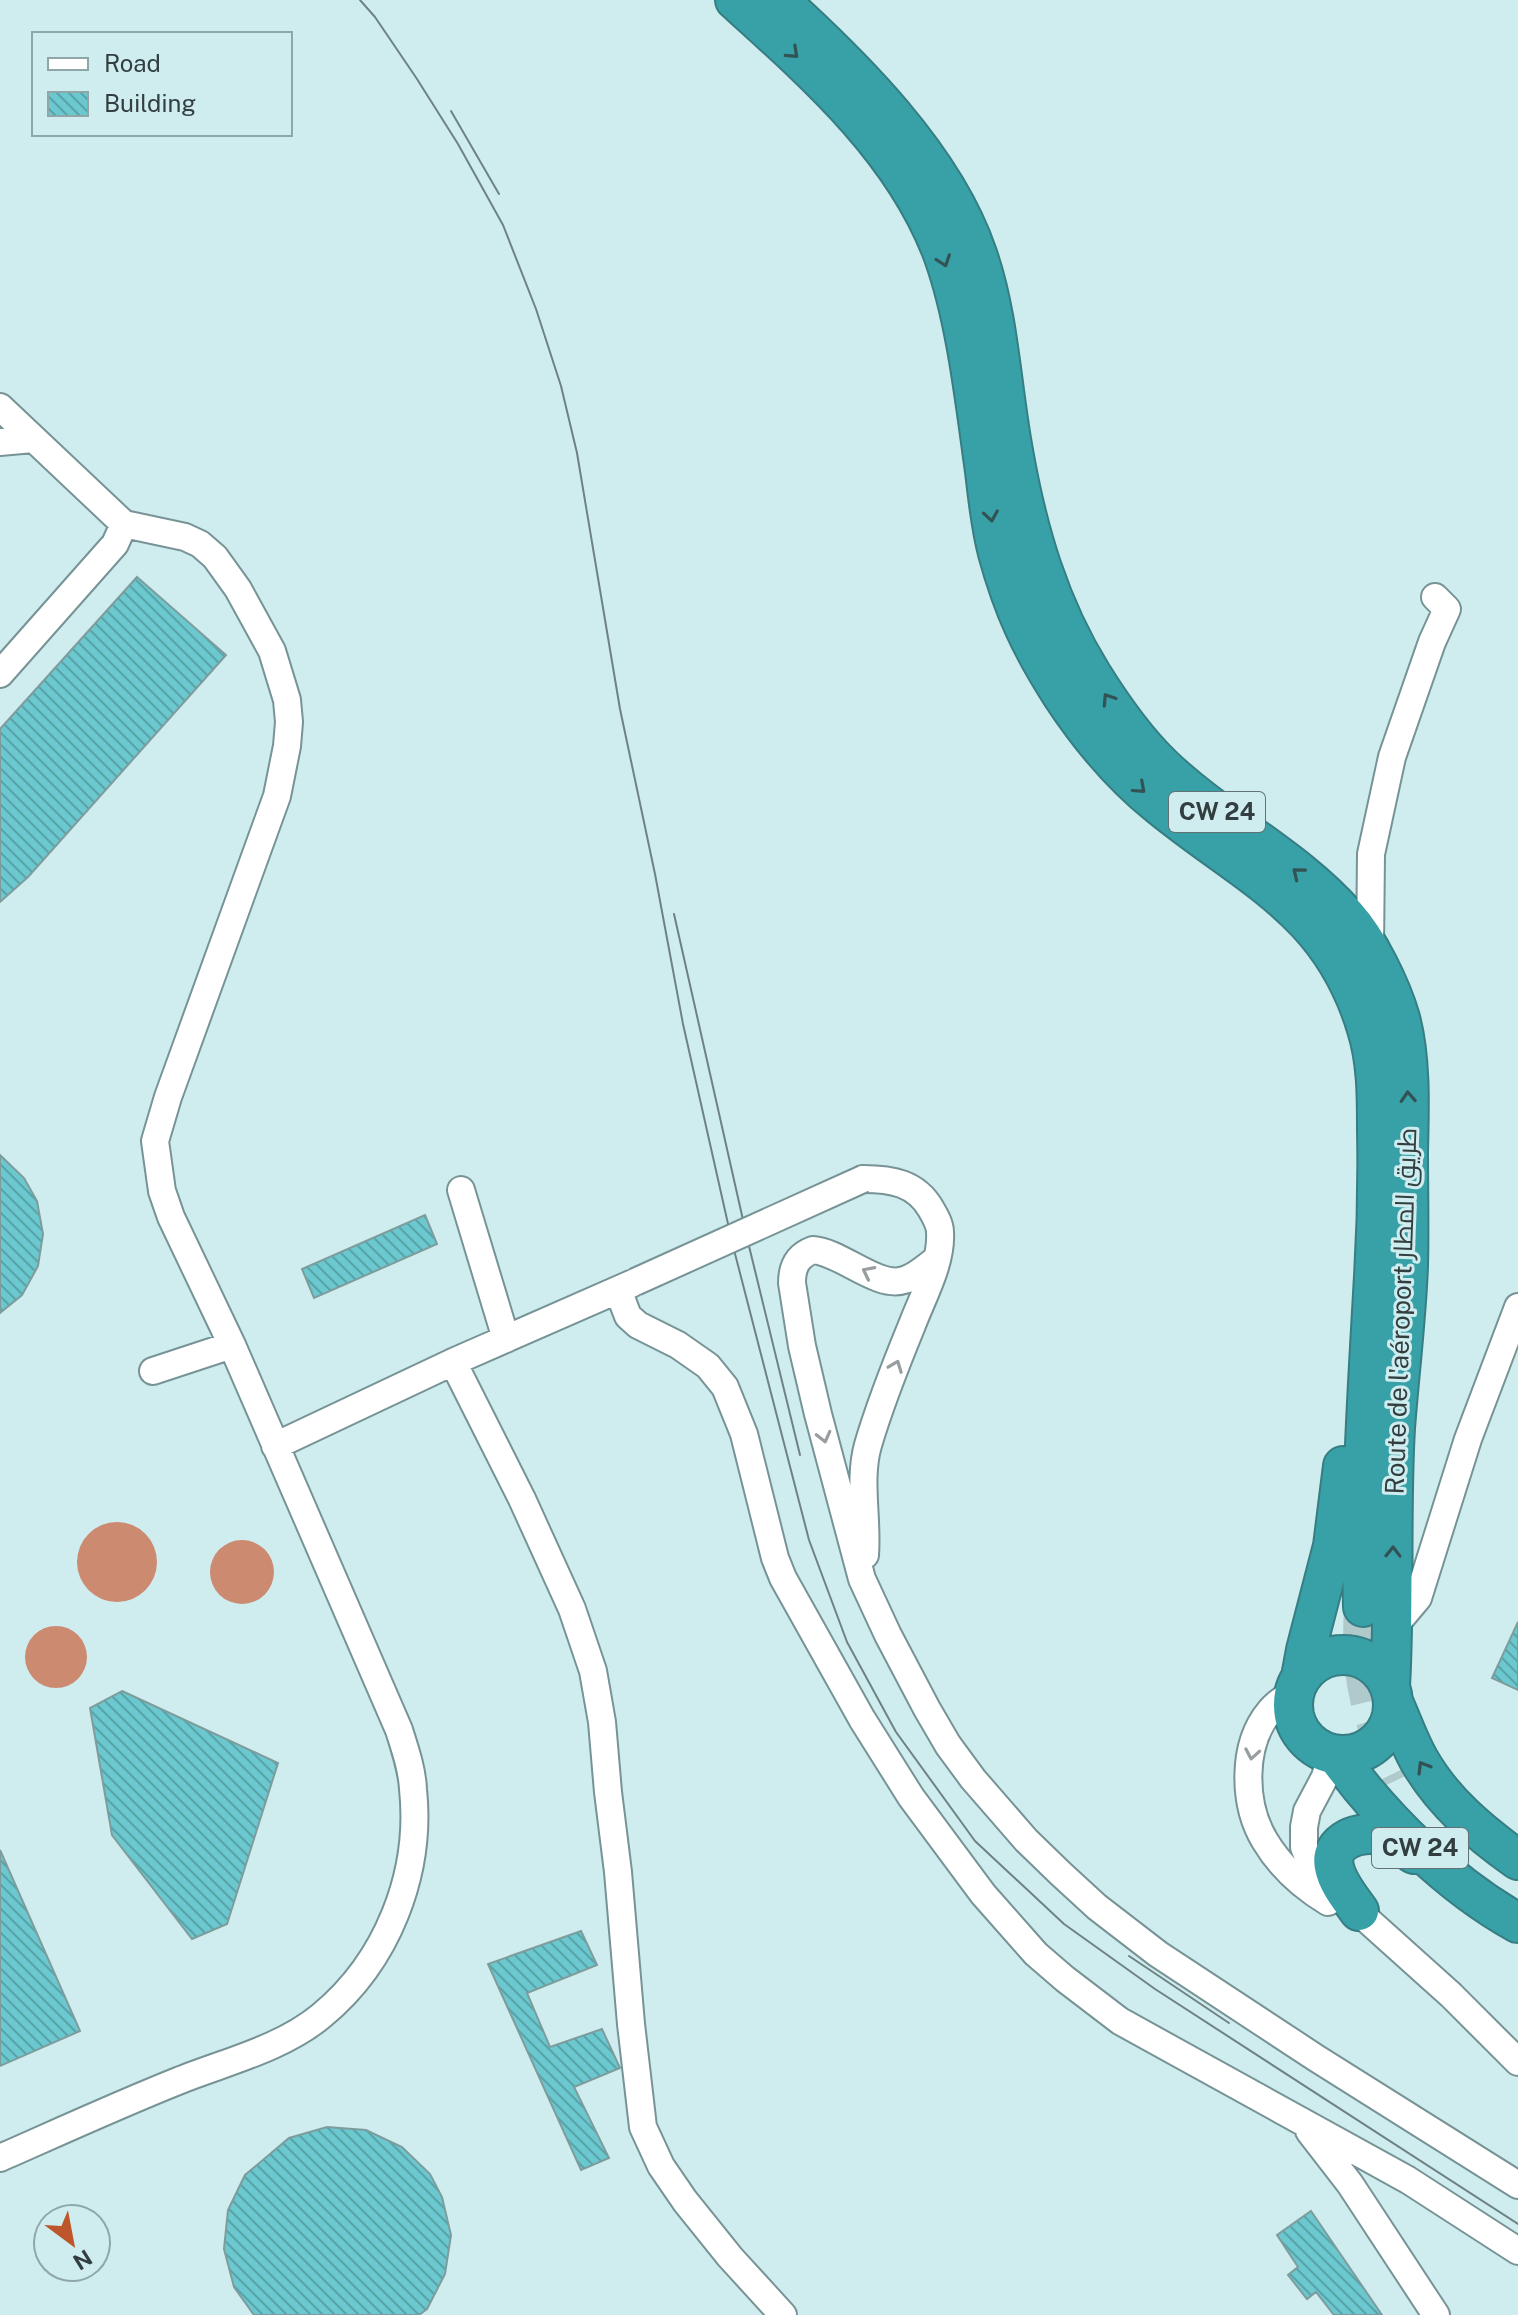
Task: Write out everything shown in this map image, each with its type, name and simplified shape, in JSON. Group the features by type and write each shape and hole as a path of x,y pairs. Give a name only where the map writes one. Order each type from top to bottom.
{"highway":[{"name":"Route de l'aéroport طريق المطار","path":"735,0 820,78 865,127 895,166 925,215 943,255 954,293 971,373 997,548 1014,607 1033,648 1065,700 1098,745 1132,781 1189,829 1279,894 1309,923 1347,974 1372,1049 1377,1082 1378,1195 1362,1569 1377,1614 1392,1695 1417,1757 1438,1790 1467,1820 1518,1860"},
{"name":"Route de l'aéroport طريق المطار","path":"779,0 902,127 924,155 955,206 975,248 985,277 1012,451 1038,562 1066,630 1091,673 1121,719 1161,765 1229,822 1261,843 1314,886 1349,918 1391,991 1401,1022 1409,1108 1408,1266 1377,1614"},
{"name":"CW 24","path":"1298,1684 1328,1568 1340,1496 1359,1169 1365,1125 1377,1082"},
{"path":"1340,1655 1356,1656 1371,1663 1382,1673 1392,1695 1391,1721 1383,1736 1370,1748 1354,1755 1332,1754 1313,1746 1295,1722 1292,1707 1298,1684 1311,1666 1325,1658 1340,1655"},
{"name":"CW 24","path":"1332,1754 1374,1802 1458,1883 1518,1923"},
{"name":"CW 24","path":"1399,1779 1460,1850 1495,1880 1518,1894"},
{"path":"1323,1850 1365,1833 1380,1835 1395,1841 1458,1883"},
{"path":"1323,1850 1335,1854 1333,1865 1338,1878 1359,1911"}],"street":[{"path":"0,407 124,524 185,537 200,544 215,557 238,589 272,651 287,700 287,746 277,796 155,1141 162,1191 171,1217 232,1345 399,1730 413,1788 412,1844 407,1881 396,1915 356,1981 320,2017 296,2032 0,2158"},
{"path":"0,442 33,439"},
{"path":"0,674 115,544 124,524"},
{"path":"1370,952 1371,854 1392,757 1432,642 1447,609 1435,597"},
{"path":"275,1446 453,1362 863,1179 907,1184 926,1200 937,1220 940,1232 937,1259 867,1449 864,1468 866,1539 862,1579"},
{"path":"461,1190 506,1339"},
{"path":"937,1259 906,1280 892,1282 827,1253 813,1250 797,1260 792,1273 792,1294 829,1457 862,1579 888,1635 948,1745 1002,1814 1097,1907 1158,1954 1518,2185"},
{"path":"626,1286 628,1316 708,1366 725,1387 744,1434 771,1546 783,1578 862,1719 911,1797 968,1876 1004,1919 1046,1963 1120,2021 1408,2180 1518,2251"},
{"path":"1377,1614 1402,1617 1418,1598 1468,1439 1518,1307"},
{"path":"153,1371 232,1345"},
{"path":"453,1362 522,1499 572,1609 593,1671 602,1722 643,2127 661,2166 685,2201 783,2315"},
{"path":"1298,1684 1270,1711 1255,1739 1248,1783 1256,1822 1265,1841 1291,1873 1321,1897 1334,1905 1359,1911 1451,1995 1518,2062"},
{"path":"1280,1861 1323,1850 1304,1827 1307,1811 1325,1777 1332,1754"},
{"path":"1301,2120 1350,2184 1436,2315"}],"shaded area":[{"path":"117,1522 132,1525 145,1534 154,1547 157,1562 154,1577 145,1590 132,1599 117,1602 102,1599 89,1590 80,1577 77,1562 80,1547 89,1534 102,1525"},
{"path":"242,1540 254,1542 265,1549 272,1560 272,1584 265,1595 254,1602 242,1604 230,1602 219,1595 212,1584 210,1572 212,1560 219,1549 230,1542"},
{"path":"56,1626 68,1628 78,1635 85,1645 85,1669 78,1679 68,1686 56,1688 44,1686 34,1679 27,1669 25,1657 27,1645 34,1635 44,1628"}],"building":[{"path":"137,577 226,655 28,877 0,902 0,729"},
{"path":"0,1155 24,1178 37,1201 43,1234 38,1266 22,1295 0,1313"},
{"path":"425,1215 437,1244 314,1298 302,1269"},
{"path":"1518,1622 1518,1690 1492,1678"},
{"path":"122,1691 278,1763 227,1924 192,1939 112,1835 90,1708"},
{"path":"0,1850 80,2031 0,2066"},
{"path":"581,1931 597,1965 527,1993 550,2047 602,2029 620,2068 574,2087 609,2158 581,2170 488,1964"},
{"path":"327,2127 366,2130 402,2147 430,2174 442,2197 451,2235 445,2274 427,2309 419,2315 254,2315 234,2287 224,2249 228,2210 245,2175 289,2138"},
{"path":"1311,2211 1382,2315 1334,2315 1316,2292 1307,2299 1288,2275 1298,2267 1277,2235"}],"tunnel":[{"path":"1363,1607 1363,1654 1368,1696 1380,1736 1399,1779"}],"tram line":[{"path":"360,0 417,79 503,225 536,309 561,386 577,453 620,709 683,1024 733,1246 809,1540 847,1642 896,1732 975,1841 1064,1924 1155,1989 1518,2224"},
{"path":"451,111 499,194"},
{"path":"674,914 800,1455"},
{"path":"1129,1956 1229,2023"}]}
